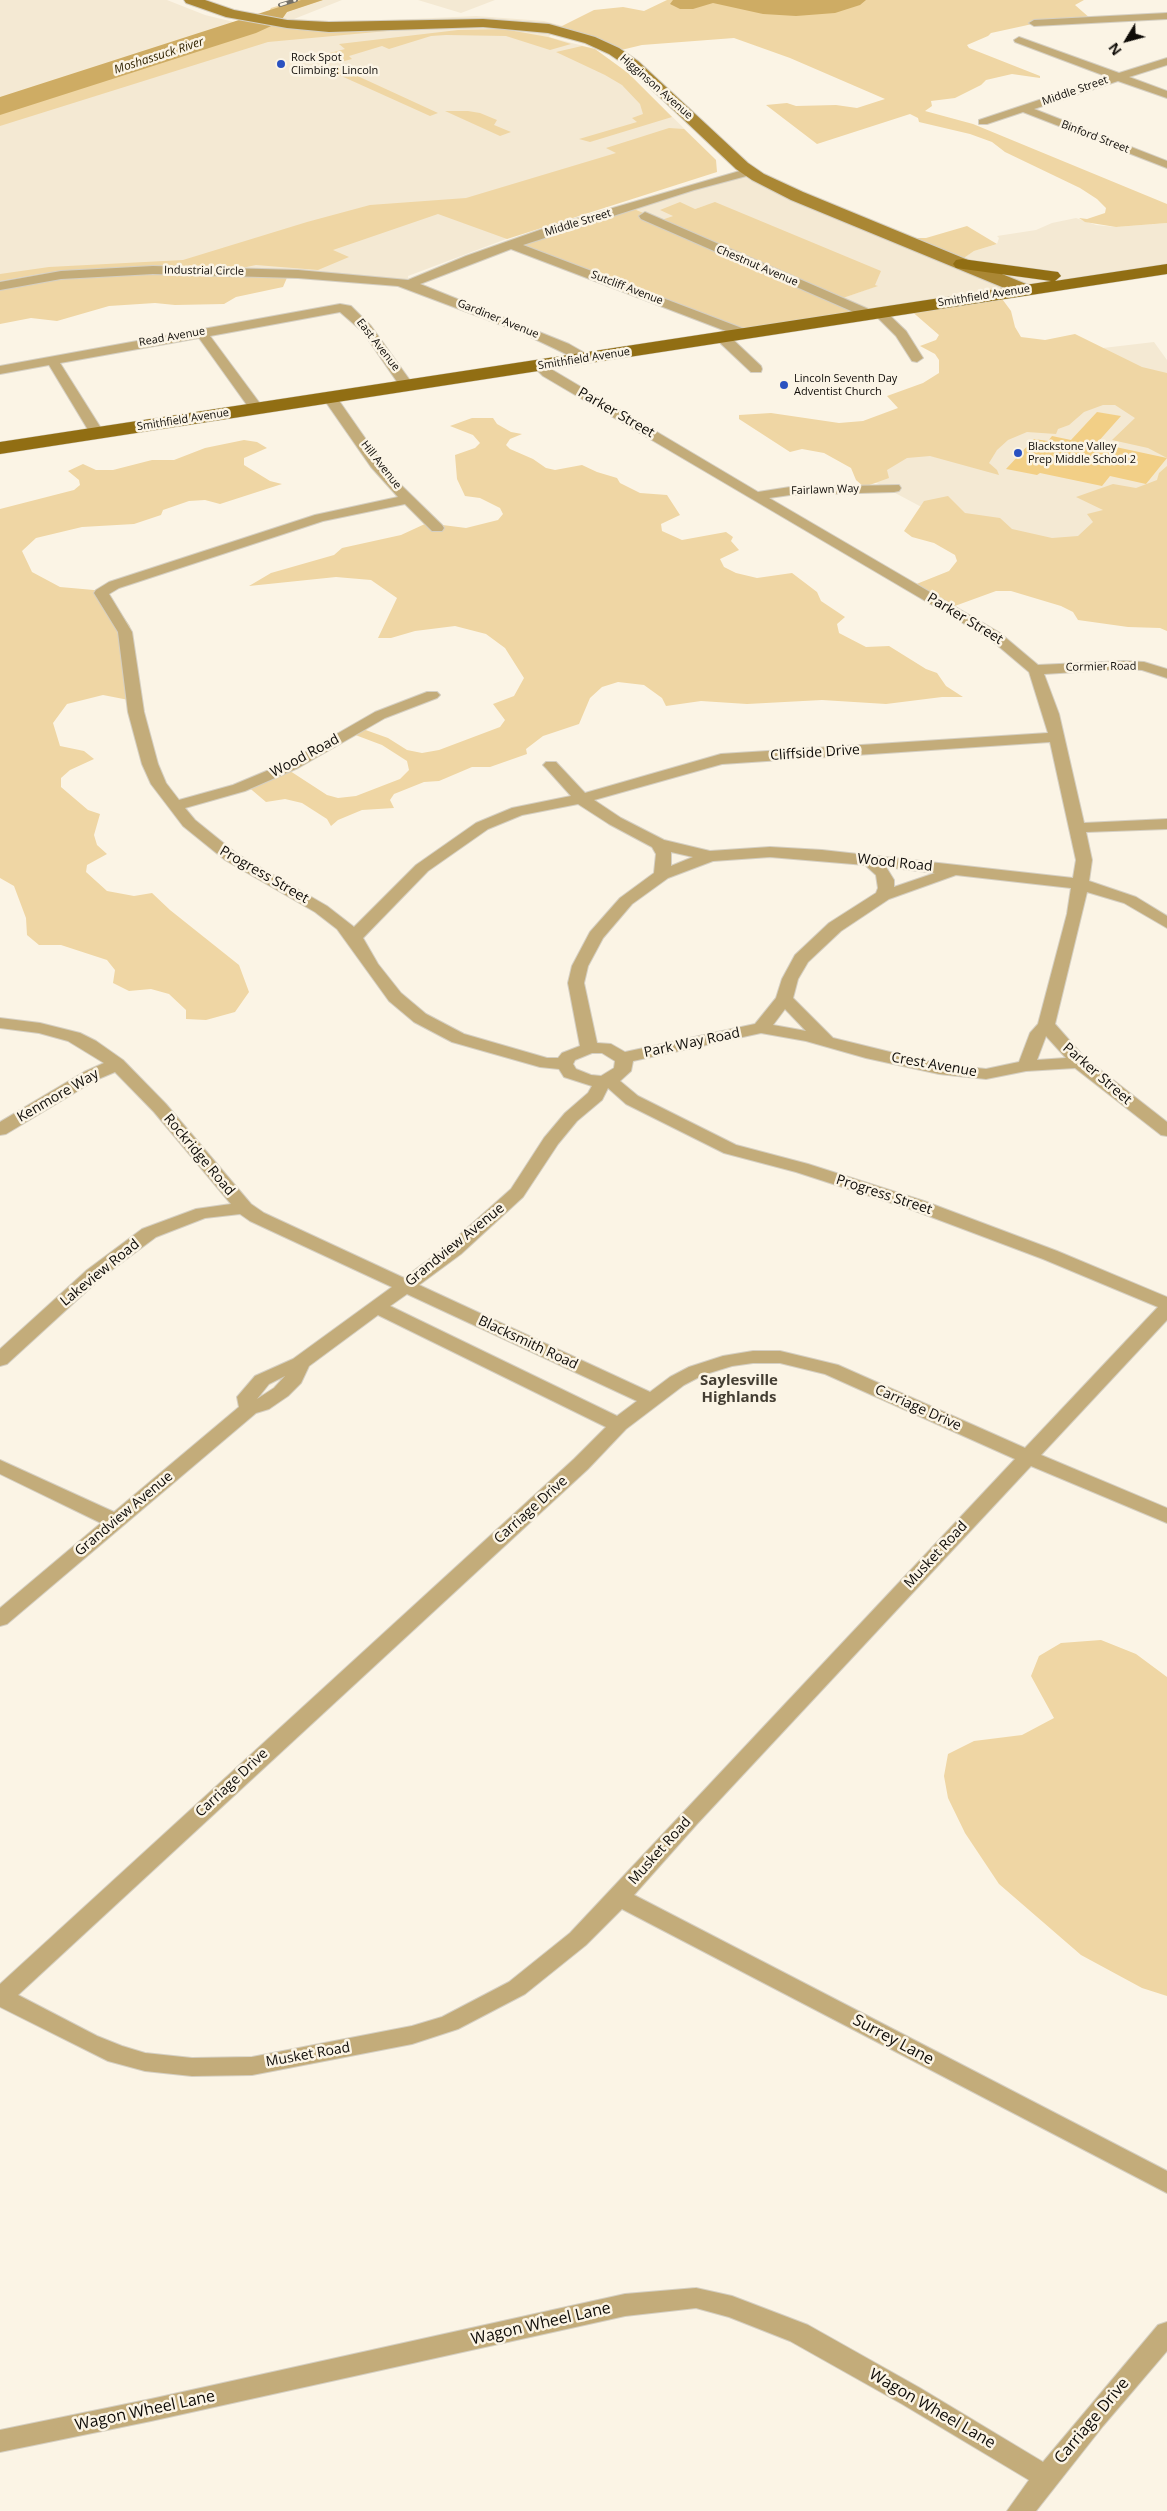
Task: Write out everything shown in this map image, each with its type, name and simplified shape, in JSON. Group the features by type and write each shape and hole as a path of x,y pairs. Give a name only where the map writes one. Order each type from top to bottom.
{"main road":[{"path":"962,264 1042,276 1117,276"},
{"path":"944,302 969,294 980,284 975,274 962,264"},
{"name":"Smithfield Avenue","path":"0,448 1167,269"}],"street":[{"name":"Higginson Avenue","path":"191,0 218,11 244,18 276,23 329,27 483,23 549,29 590,40 614,51 633,64 750,172 797,196 1024,290"},
{"path":"1034,23 1167,16"},
{"path":"1019,40 1167,95"},
{"name":"Middle Street","path":"983,122 1167,60"},
{"name":"Binford Street","path":"1024,109 1167,165"},
{"name":"Middle Street","path":"408,284 510,244 690,188 750,172"},
{"name":"Chestnut Avenue","path":"645,216 874,313"},
{"name":"Sutcliff Avenue","path":"510,244 743,333"},
{"name":"Industrial Circle","path":"0,286 61,275 153,270 298,274 408,284"},
{"name":"Gardiner Avenue","path":"408,284 524,329 564,347 584,359"},
{"name":"Read Avenue","path":"0,370 201,332 345,308"},
{"name":"East Avenue","path":"345,308 367,329 407,386"},
{"path":"874,313 901,334 917,358"},
{"path":"201,332 257,409"},
{"path":"722,337 756,369"},
{"path":"52,360 97,433"},
{"name":"Parker Street","path":"539,366 995,636 1035,670 1046,697 1084,860 1075,914 1046,1025 1079,1062 1167,1131"},
{"name":"Hill Avenue","path":"330,398 376,464 397,489 437,528"},
{"name":"Fairlawn Way","path":"757,496 790,491 894,488"},
{"name":"Progress Street","path":"409,499 320,518 114,585 106,588 101,593 119,619 125,632 133,678 134,698 150,764 159,784 174,806 209,841 231,857 322,909 354,936 370,966 395,996 420,1018 458,1038 494,1050 546,1063 564,1064"},
{"name":"Cormier Road","path":"1035,670 1124,665 1144,666 1167,674"},
{"name":"Wood Road","path":"174,806 239,788 279,771 380,715 432,695"},
{"name":"Cliffside Drive","path":"354,936 422,868 482,826 518,811 581,799 721,759 1054,737"},
{"name":"Wood Road","path":"551,765 570,784 581,799 615,821 659,844 710,856 792,853 1080,884 1130,900 1167,923"},
{"path":"1078,828 1167,824"},
{"path":"659,844 664,854 662,875"},
{"name":"Wood Road","path":"589,1048 576,983 580,966 596,936 610,917 626,901 662,875 710,856"},
{"path":"868,860 883,873 886,880 883,896"},
{"path":"761,1028 784,999 790,979 801,959 835,927 883,896 923,880 958,870"},
{"name":"Crest Avenue","path":"784,999 827,1041"},
{"name":"Rockridge Road","path":"0,1023 23,1025 74,1037 90,1045 117,1064 160,1108 244,1208 257,1217 405,1286"},
{"path":"1046,1025 1039,1033 1026,1066 1079,1062"},
{"name":"Crest Avenue","path":"761,1028 827,1041 872,1054 939,1069 986,1074 1026,1066"},
{"name":"Park Way Road","path":"623,1058 761,1028"},
{"path":"605,1080 588,1080 570,1074 564,1064 568,1057 589,1048 605,1048 623,1058"},
{"name":"Grandview Avenue","path":"0,1619 249,1409 262,1406 281,1392 294,1379 300,1364 454,1250 517,1193 530,1177 550,1142 572,1117 596,1096 605,1080 622,1071 625,1064 623,1058"},
{"name":"Kenmore Way","path":"0,1130 90,1076 117,1064"},
{"name":"Progress Street","path":"605,1080 632,1100 730,1149 802,1168 917,1205 1050,1255 1167,1304"},
{"name":"Lakeview Road","path":"0,1360 94,1274 150,1233 174,1222 203,1213 244,1208"},
{"name":"Blacksmith Road","path":"405,1286 651,1400"},
{"path":"378,1307 619,1425"},
{"name":"Musket Road","path":"1,1997 89,2042 116,2054 145,2062 192,2067 252,2066 412,2035 450,2023 517,1988 578,1939 619,1897 696,1811 1167,1309"},
{"name":"Carriage Drive","path":"1,1997 574,1470 619,1425 677,1381 714,1364 753,1357 780,1357 830,1369 1167,1516"},
{"path":"0,1466 115,1521"},
{"name":"Surrey Lane","path":"619,1897 1167,2183"},
{"name":"Wagon Wheel Lane","path":"0,2441 151,2410 625,2305 696,2298 715,2301 799,2333 911,2396 1046,2477"},
{"name":"Carriage Drive","path":"1020,2511 1046,2477 1167,2333"}],"shaded area":[{"path":"0,0 167,0 205,15 238,23 280,22 287,12 323,0 342,0 294,19 346,22 476,16 544,21 563,26 554,30 549,37 595,49 628,73 716,160 408,276 409,284 338,275 0,286"},
{"path":"297,0 323,0 287,12 280,22 320,31 398,30 268,42 0,126 0,114 263,21 271,8"},
{"path":"418,0 495,0 461,13"},
{"path":"667,0 1084,0 1075,5 1091,19 1037,23 991,33 967,45 969,48 1040,76 1040,78 1012,74 986,80 981,85 955,98 931,101 932,106 925,111 973,124 1167,204 1167,223 1116,227 1085,222 1079,218 1087,219 1105,213 1106,208 1097,199 1080,188 1005,152 992,142 970,134 919,122 918,118 910,114 817,144 766,105 787,103 796,106 836,105 857,108 885,99 790,58 734,38 642,45 617,51 554,30 594,10 623,7 644,11"},
{"path":"503,29 548,37 571,44 550,50 506,36 446,35 431,36 389,49 382,46 349,56 352,59 337,63 329,60 320,62 311,58 345,49 339,44 458,30"},
{"path":"582,46 595,49 628,73 672,117 590,142 579,139 637,122 632,118 643,114 640,104 622,85 556,52"},
{"path":"338,67 438,113 430,116 328,70"},
{"path":"445,111 480,113 497,120 494,125 511,132 500,136"},
{"path":"669,128 684,129 716,160 717,172 507,239 438,214 333,250 349,257 318,270 256,265 237,269 289,273 283,287 236,297 224,304 175,305 155,303 109,306 57,321 31,318 0,324 0,286 128,267 45,273 0,281 0,274 49,267 183,260 370,205 466,198 616,153 606,148"},
{"path":"750,172 960,260 974,251 997,244 999,238 997,236 1036,230 1052,223 1076,218 1096,225 1116,227 1167,223 1167,269 1008,289 994,288 979,293 876,312 843,298 877,286 707,205 661,220 629,207"},
{"path":"680,202 695,209 715,202 881,271 875,285 878,286 843,298 875,313 743,333 510,244 629,207 661,220 673,216 660,210"},
{"path":"967,226 997,244 974,251 958,262 903,238 926,238"},
{"path":"994,288 1011,311 1015,327 1021,337 1045,340 1075,334 1142,367 1167,373 1167,458 1148,448 1112,440 1135,418 1115,405 1103,405 1084,412 1069,425 1058,429 1056,434 1027,432 1008,440 997,450 989,463 997,470 999,475 930,456 907,458 887,470 889,478 864,487 856,480 851,468 824,453 802,449 790,452 739,419 739,415 771,413 839,423 863,421 898,408 887,396 923,383 939,373 939,360 935,354 920,346 936,340 939,335 909,309"},
{"name":"Blackstone Valley Prep Middle School 2","path":"1154,342 1167,360 1167,559 1079,591 854,471 950,366"},
{"path":"472,418 493,418 497,424 511,432 522,434 510,439 506,445 546,468 555,470 582,465 617,478 620,483 640,493 667,495 680,515 661,524 662,531 682,540 726,532 733,537 731,541 739,550 720,559 724,567 736,573 757,578 792,573 817,592 821,601 845,617 837,624 839,633 866,647 889,646 926,669 937,673 946,686 963,697 942,697 886,704 822,700 747,704 701,701 666,706 662,698 644,685 618,682 602,687 590,698 579,724 543,736 526,749 527,754 490,767 472,767 439,781 424,782 394,794 390,800 394,808 362,810 338,820 331,826 327,819 302,803 285,799 266,802 246,785 287,769 327,795 338,798 356,796 400,779 409,770 407,761 382,745 350,733 360,728 388,738 407,750 422,753 439,750 500,727 505,720 493,704 514,696 524,678 505,648 486,634 455,626 415,631 391,638 378,638 397,598 371,580 336,577 249,586 271,573 334,555 342,548 401,535 427,523 466,528 498,520 503,514 500,508 480,498 465,496 457,479 455,455 475,448 480,443 473,435 450,426"},
{"path":"244,440 257,442 267,448 244,458 244,465 270,481 282,484 220,504 205,500 189,501 163,510 161,515 134,524 82,527 36,538 22,551 32,572 60,587 105,591 130,626 139,702 103,695 67,704 53,723 60,746 84,751 94,759 70,770 61,778 61,787 88,810 100,814 94,835 97,845 107,854 87,865 86,872 107,891 134,896 152,893 170,910 239,965 249,992 235,1012 206,1020 186,1019 186,1010 169,994 151,989 129,991 113,983 115,970 107,960 61,945 39,945 27,935 26,918 14,886 0,878 0,509 74,490 80,485 79,480 68,471 83,464 96,470 113,470 152,460 174,460 205,448"},
{"path":"1167,466 1167,631 1160,628 1128,627 1078,620 1073,612 1061,606 1011,591 996,591 952,607 914,585 949,571 957,561 955,555 934,543 912,537 904,531 924,501 948,496 965,513 1000,518 1012,529 1052,538 1078,536 1093,522 1087,514 1103,510 1076,497 1113,484 1136,488 1157,480 1159,473"},
{"path":"1101,1640 1136,1654 1167,1677 1167,1996 1142,1988 1081,1955 999,1884 965,1833 948,1798 944,1776 948,1754 974,1741 1022,1735 1054,1718 1031,1676 1039,1656 1061,1643"}],"water":[{"name":"Moshassuck River","path":"301,0 323,0 287,12 280,22 256,33 0,115 0,97"},
{"path":"673,0 866,0 860,5 835,13 796,16 763,14 713,3 693,9 680,9 670,4"}],"building":[{"path":"1097,412 1121,416 1097,443 1167,458 1146,484 1110,476 1102,486 1040,473 1037,475 1006,469 1034,439 1048,441 1052,436 1071,440"}],"railway":[{"path":"280,5 296,0"}],"place":[{"name":"Rock Spot Climbing: Lincoln","path":"281,64"},
{"name":"Lincoln Seventh Day Adventist Church","path":"784,385"},
{"name":"Blackstone Valley Prep Middle School 2","path":"1018,453"}],"district":[{"name":"Saylesville Highlands","path":"739,1390"}]}
